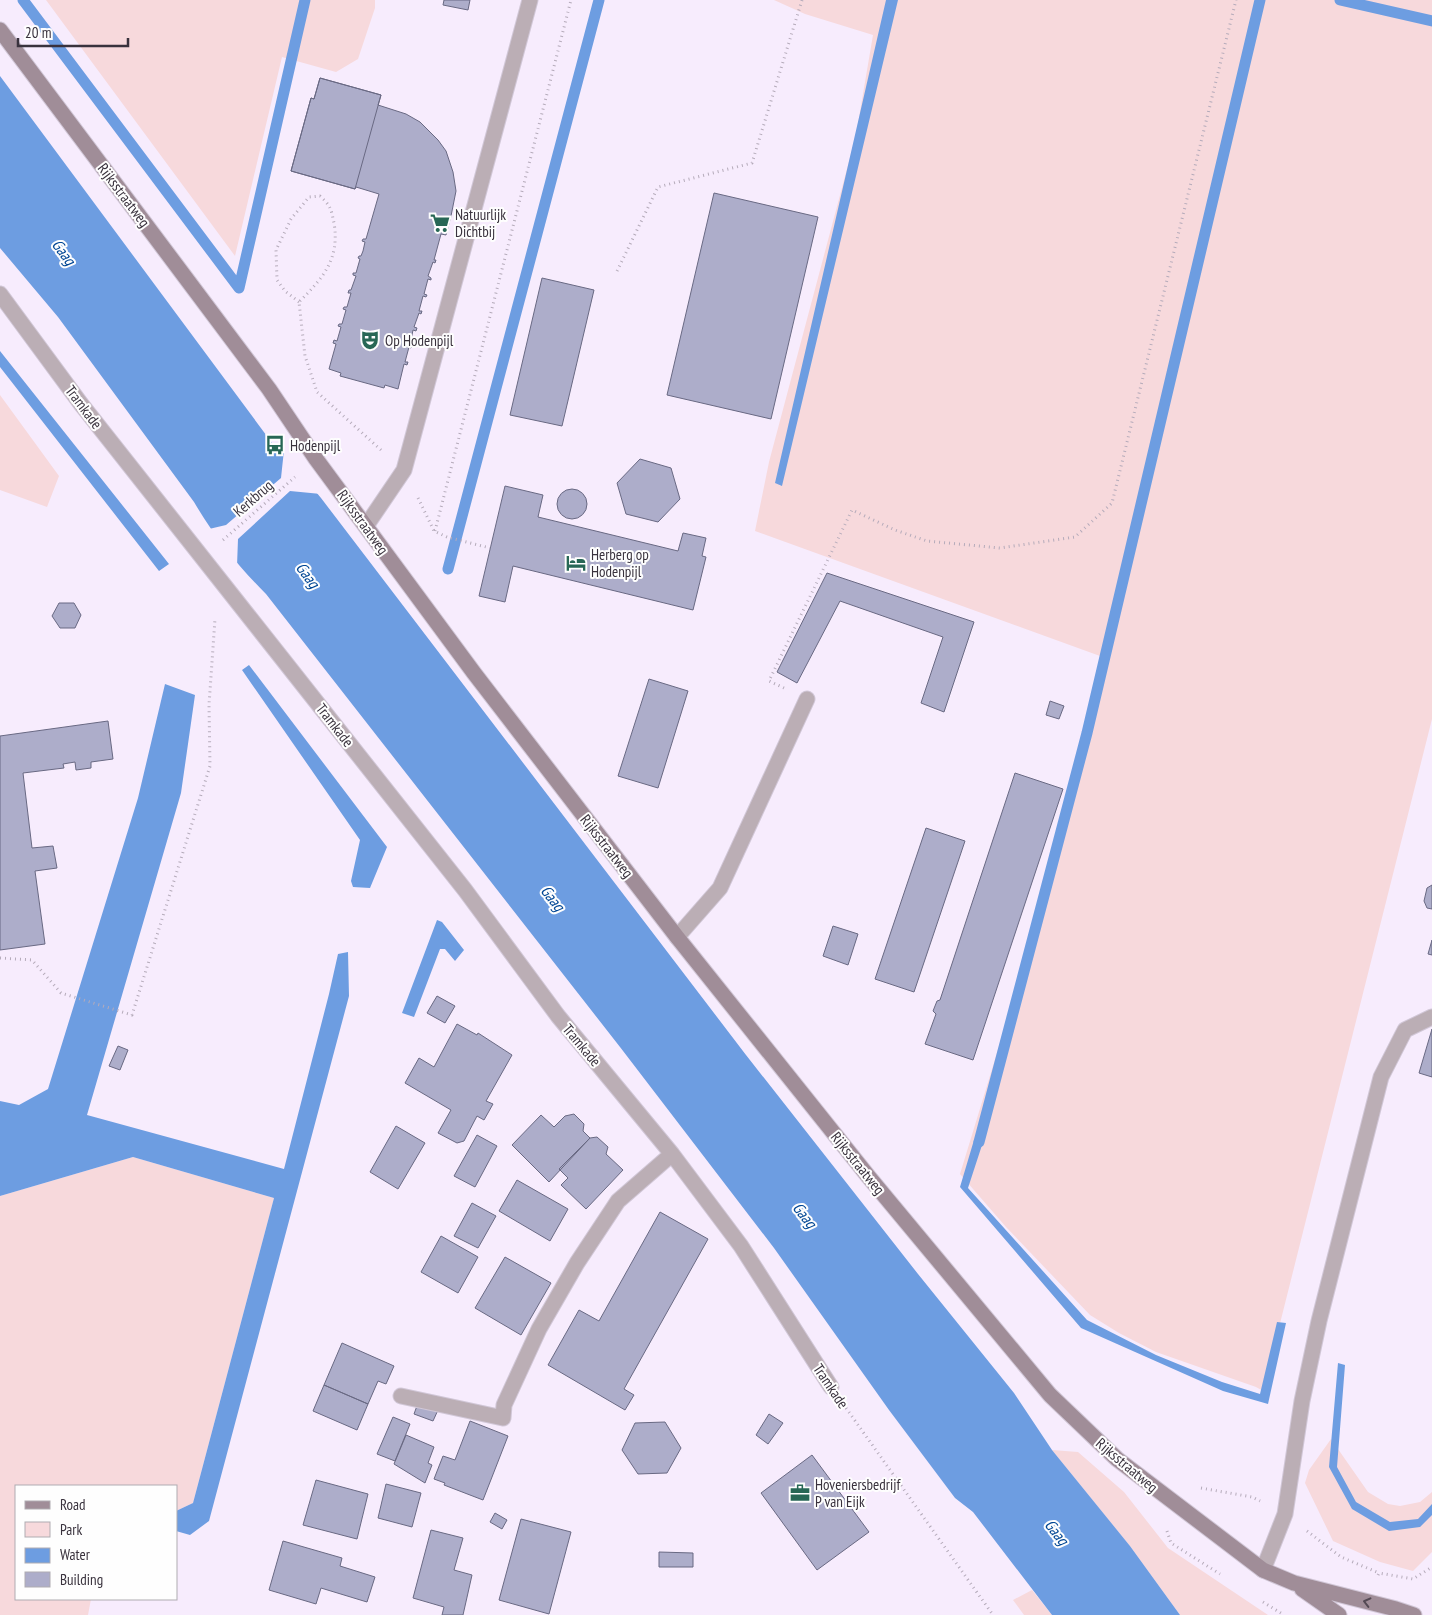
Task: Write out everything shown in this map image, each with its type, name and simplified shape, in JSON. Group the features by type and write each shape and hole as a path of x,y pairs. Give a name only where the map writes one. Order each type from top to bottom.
{"main road":[{"name":"Rijksstraatweg","path":"0,30 269,389 316,459 474,673 677,937 868,1176 1050,1395 1117,1459 1263,1570 1294,1583 1414,1615"},
{"name":"Rijksstraatweg","path":"1294,1583 1338,1615"}],"street":[{"path":"366,526 404,470 530,0"},
{"name":"Tramkade","path":"0,294 81,404 465,890 558,1016 672,1154 741,1246 831,1387"},
{"path":"677,937 720,888 807,699"},
{"path":"1263,1570 1285,1514 1302,1401 1319,1321 1381,1077 1405,1030 1432,1017"},
{"path":"402,1396 503,1418 504,1405 539,1329 577,1263 618,1201 672,1154"}],"path":[{"path":"434,531 571,0"},
{"path":"617,271 658,187 752,164 802,0"},
{"path":"807,699 769,681 852,510 895,530 927,540 1000,548 1075,537 1112,503 1236,0"},
{"path":"299,302 318,283 333,258 336,234 330,205 320,196 309,196 291,219 276,250 277,280 285,291 299,302 305,356 317,392 404,470 434,531 447,537 490,548"},
{"name":"Kerkbrug","path":"220,543 296,476"},
{"path":"0,958 32,960 60,993 132,1015 210,766 209,705 215,618"},
{"name":"Tramkade","path":"831,1387 993,1615"}],"green space":[{"path":"46,0 375,0 375,8 358,59 336,72 282,57 235,256"},
{"path":"774,0 1432,0 1432,719 1263,1391 1156,1352 1119,1333 1090,1315 1006,1227 960,1174 1046,882 1075,772 1100,656 755,531 769,462 856,135 873,35 805,14"},
{"path":"0,395 59,476 47,507 0,490"},
{"path":"133,1157 274,1198 193,1503 178,1510 178,1485 15,1485 15,1600 91,1600 88,1615 0,1615 0,1196"},
{"path":"1331,1439 1368,1492 1388,1504 1400,1506 1420,1502 1432,1492 1432,1552 1413,1571 1380,1562 1333,1541 1305,1483 1309,1470"},
{"path":"1052,1450 1078,1452 1124,1492 1168,1548 1268,1615 1180,1615 1130,1546"},
{"path":"1032,1590 1052,1615 1024,1615 1013,1600"}],"water":[{"path":"886,0 898,0 782,486 775,483"},
{"name":"Gaag","path":"0,76 278,451 282,451 321,498 746,1055 1014,1393 1052,1450 1130,1546 1180,1615 1052,1615 973,1512 955,1498 889,1410 774,1248 620,1047 266,594 227,550 58,317 0,248"},
{"path":"0,351 169,564 159,571 0,367"},
{"path":"249,665 387,847 370,888 353,887 351,881 360,840 242,670"},
{"path":"165,684 195,695 181,793 87,1115 284,1169 338,954 348,952 349,996 209,1521 190,1535 178,1532 178,1510 193,1503 274,1198 133,1157 0,1196 0,1101 19,1105 48,1089 138,798"},
{"path":"437,920 442,922 464,950 455,961 445,949 440,949 414,1017 402,1013"},
{"path":"974,1140 983,1142 968,1188 1087,1320 1156,1355 1222,1382 1260,1394 1277,1322 1286,1323 1268,1404 1223,1391 1081,1328 960,1187"},
{"path":"1338,1363 1345,1365 1337,1467 1356,1502 1390,1522 1418,1519 1432,1504 1432,1515 1420,1527 1389,1531 1352,1509 1329,1467"}],"pier":[{"path":"284,450 321,494 290,491 238,539 237,566 209,529 226,525 281,478"}],"building":[{"path":"444,0 470,0 468,10 443,5"},
{"name":"Op Hodenpijl","path":"320,78 381,95 378,105 406,114 420,122 446,151 453,172 456,191 451,216 446,235 441,234 434,260 436,260 435,263 433,262 428,276 431,280 428,279 424,294 427,295 426,297 423,296 419,311 422,311 421,314 419,313 414,327 417,328 416,331 413,330 410,345 412,345 411,348 409,347 405,362 408,362 407,365 404,364 398,389 385,385 384,388 340,376 341,373 329,369 336,344 333,343 334,340 337,341 341,327 338,326 342,324 346,310 343,309 347,307 351,293 348,293 356,276 353,273 356,273 360,259 358,258 363,251 365,242 362,241 366,239 379,194 291,171 311,98 314,99"},
{"path":"320,78 381,95 355,189 291,171 311,98 314,99"},
{"path":"714,193 818,217 771,419 667,395"},
{"path":"542,278 594,290 562,426 510,415"},
{"path":"640,459 671,468 680,499 658,522 626,514 617,483"},
{"path":"505,486 543,495 538,517 678,551 683,533 706,538 702,556 706,557 693,610 513,566 505,602 479,596"},
{"path":"572,489 583,493 587,504 583,515 572,519 561,515 557,504 561,493"},
{"path":"827,573 974,622 944,712 921,703 943,637 840,601 797,683 777,672"},
{"path":"59,603 74,603 81,615 75,628 60,628 52,616"},
{"path":"649,679 688,691 658,788 618,776"},
{"path":"1050,701 1064,706 1059,719 1046,715"},
{"path":"108,721 113,759 91,762 91,768 76,770 75,762 63,764 64,768 23,773 32,848 53,846 57,868 35,871 45,944 0,950 0,736"},
{"path":"1015,773 1063,789 973,1060 925,1044 936,1014 933,1011 937,1001 940,1000"},
{"path":"926,828 965,841 914,992 875,979"},
{"path":"1432,885 1432,909 1427,908 1424,901 1427,888"},
{"path":"833,926 858,934 848,965 823,956"},
{"path":"1432,940 1432,955 1428,954"},
{"path":"437,996 455,1006 445,1023 427,1013"},
{"path":"457,1024 477,1035 478,1033 512,1055 486,1101 493,1104 484,1120 477,1116 464,1141 457,1143 438,1133 451,1110 405,1083 419,1058 434,1067"},
{"path":"1432,1029 1432,1077 1419,1073"},
{"path":"118,1046 128,1050 120,1070 109,1066"},
{"path":"574,1114 584,1124 583,1131 590,1138 549,1182 512,1145 541,1115 554,1127 565,1116"},
{"path":"396,1126 425,1143 398,1189 370,1172"},
{"path":"477,1135 497,1146 475,1187 454,1176"},
{"path":"597,1137 608,1147 606,1154 623,1170 586,1209 561,1185 568,1178 559,1169 590,1138"},
{"path":"517,1180 568,1209 550,1241 499,1211"},
{"path":"472,1203 496,1216 478,1248 454,1236"},
{"path":"660,1212 708,1239 624,1389 634,1395 625,1410 548,1365 579,1310 599,1321"},
{"path":"441,1236 478,1257 458,1293 421,1272"},
{"path":"505,1257 551,1283 521,1335 475,1308"},
{"path":"342,1343 394,1366 386,1384 378,1381 368,1404 324,1385"},
{"path":"324,1385 368,1404 357,1430 313,1411"},
{"path":"418,1403 438,1410 433,1421 414,1414"},
{"path":"769,1414 783,1423 768,1444 756,1435"},
{"path":"393,1417 410,1424 395,1461 377,1454"},
{"path":"470,1421 508,1436 483,1500 444,1485 445,1483 434,1479 443,1456 455,1460"},
{"path":"665,1422 681,1448 667,1473 638,1474 622,1450 635,1423"},
{"path":"406,1435 434,1447 428,1463 432,1465 425,1483 394,1464"},
{"path":"812,1455 869,1532 817,1570 761,1493"},
{"path":"316,1480 368,1494 357,1539 303,1525"},
{"path":"386,1484 421,1493 412,1527 378,1518"},
{"path":"495,1513 507,1520 502,1529 490,1522"},
{"path":"521,1519 571,1532 549,1614 499,1600"},
{"path":"431,1530 463,1538 454,1570 472,1575 463,1615 442,1615 444,1607 413,1598"},
{"path":"283,1541 342,1558 340,1566 375,1577 367,1602 321,1588 316,1604 269,1590"},
{"path":"659,1552 693,1553 693,1567 659,1567"}],"waterway":[{"path":"23,0 239,288 305,0"},
{"path":"448,569 599,0"},
{"path":"979,1142 1087,733 1260,0"},
{"path":"1340,0 1432,21"}],"place":[{"name":"Natuurlijk Dichtbij","path":"440,223"},
{"name":"Op Hodenpijl","path":"370,340"},
{"name":"Hodenpijl","path":"275,445"},
{"name":"Herberg op Hodenpijl","path":"576,563"},
{"name":"Hoveniersbedrijf P van Eijk","path":"800,1493"}]}
